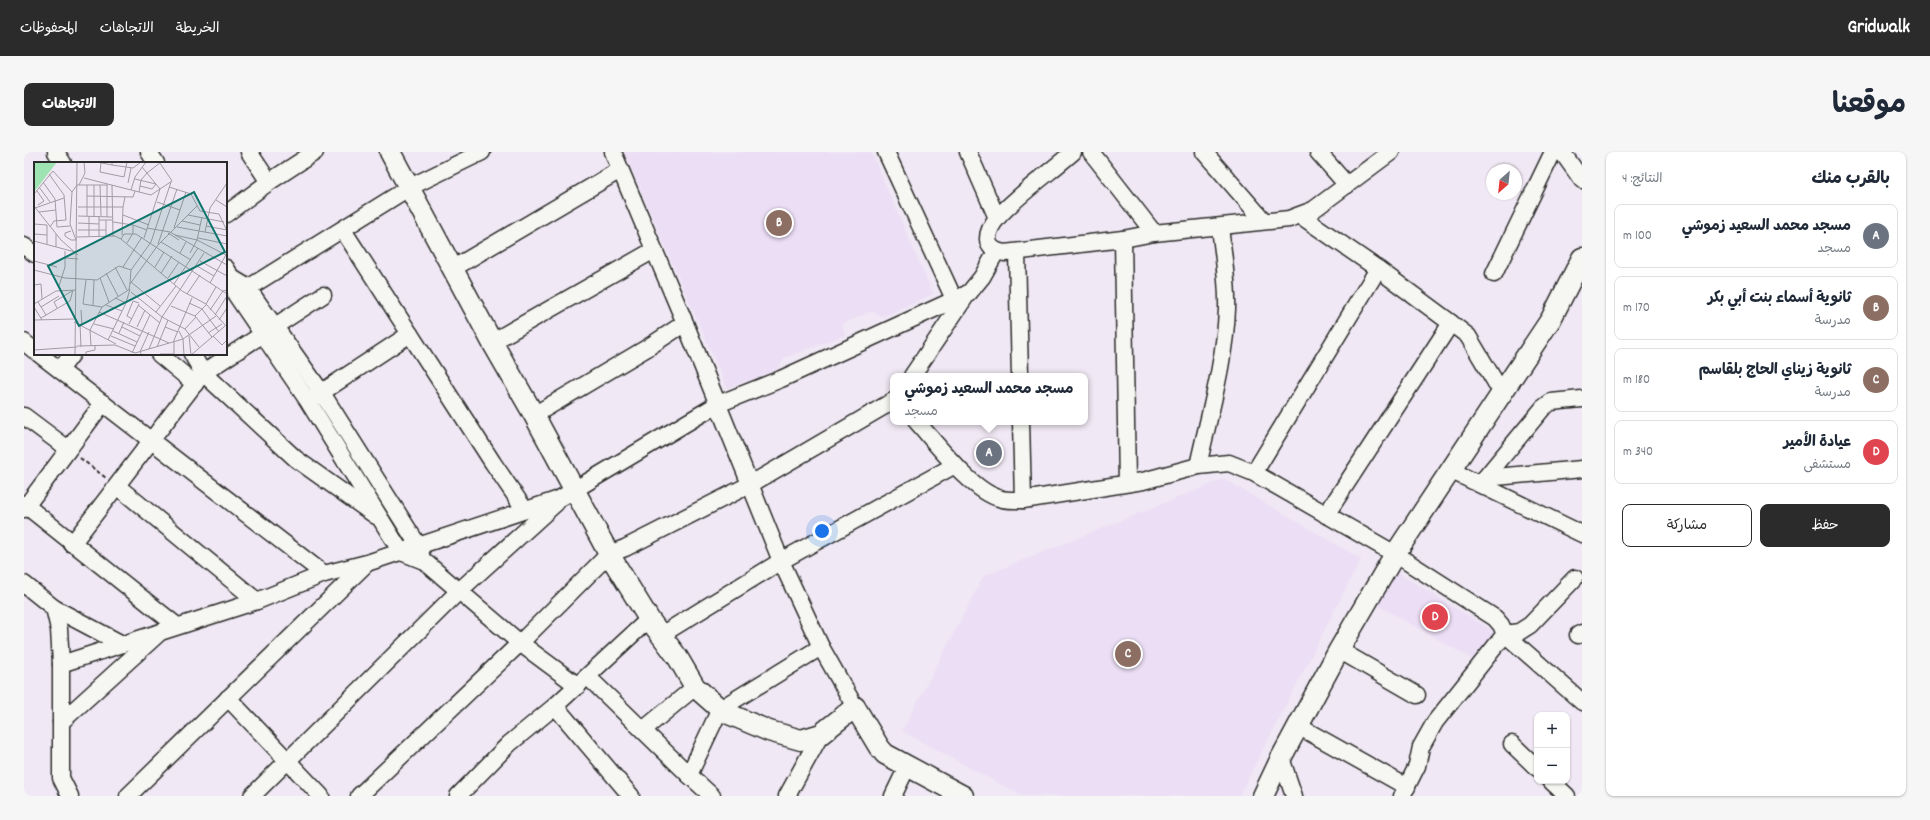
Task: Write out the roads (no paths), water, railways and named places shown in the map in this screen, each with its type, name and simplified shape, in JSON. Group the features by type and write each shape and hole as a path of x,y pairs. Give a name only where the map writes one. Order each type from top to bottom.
{"main road":[{"path":"390,152 410,187 452,269 534,415 567,494 609,554 649,619 678,658 695,687 720,708 748,723 790,739 801,740 821,734 855,707 879,747 890,758 963,796"},
{"path":"1263,796 1281,758 1338,650 1395,554 1450,470 1502,395 1551,319 1582,258"}],"street":[{"path":"56,152 63,162"},
{"path":"148,152 155,162"},
{"path":"249,152 269,182"},
{"path":"227,213 269,182 315,152"},
{"path":"242,291 343,230 410,187 482,152"},
{"path":"613,152 685,323 781,561 821,647 855,707"},
{"path":"886,152 954,299"},
{"path":"968,152 998,218"},
{"path":"1073,152 998,218 988,240 990,248 996,252 1017,252 1123,239 1154,233 1289,219 1301,216 1313,210 1391,152"},
{"path":"1092,152 1154,233"},
{"path":"1204,152 1264,221"},
{"path":"1318,152 1347,185"},
{"path":"1494,274 1553,152"},
{"path":"1568,155 1582,180"},
{"path":"452,269 620,170"},
{"path":"1301,216 1378,268 1468,336 1502,395"},
{"path":"1198,466 1218,373 1227,310 1227,289 1220,227"},
{"path":"343,230 493,463 525,510"},
{"path":"1123,239 1127,483"},
{"path":"24,246 34,253"},
{"path":"492,342 654,250"},
{"path":"914,373 969,293 982,277 996,252"},
{"path":"1017,252 1020,373"},
{"path":"1254,473 1378,268"},
{"path":"229,273 418,546 424,561"},
{"path":"61,664 257,601 324,574 367,563 401,552 525,510 567,494 718,404 781,379 969,293"},
{"path":"72,544 199,378 323,296"},
{"path":"534,415 647,348 685,323"},
{"path":"1326,515 1451,323"},
{"path":"315,397 410,334"},
{"path":"24,342 34,350"},
{"path":"40,355 324,574"},
{"path":"60,370 71,355"},
{"path":"161,355 199,378 296,459 382,520"},
{"path":"192,355 199,378"},
{"path":"315,397 401,552 424,561 520,643 583,681 643,730 688,775 712,796"},
{"path":"1483,481 1543,408 1551,402 1582,399"},
{"path":"103,403 25,506 170,628"},
{"path":"359,796 520,643 609,554 625,548 751,484 890,403"},
{"path":"24,416 68,449"},
{"path":"920,425 955,465 980,487 998,498 1023,500 1143,481 1198,466 1229,462 1254,473 1395,554 1495,618 1501,625 1505,634 1582,702"},
{"path":"1021,425 1023,500"},
{"path":"661,635 781,561 955,465"},
{"path":"1483,481 1582,469"},
{"path":"1450,470 1483,481 1582,534"},
{"path":"117,486 257,601"},
{"path":"252,796 459,591 567,494"},
{"path":"128,796 367,563"},
{"path":"1298,726 1405,792 1417,766 1421,748 1435,722 1505,634 1519,632 1530,625 1575,578"},
{"path":"24,584 54,608 122,644"},
{"path":"54,608 59,629 61,664 61,778 70,796"},
{"path":"458,796 509,744 583,681 649,619"},
{"path":"61,722 170,628"},
{"path":"688,775 720,708 821,647"},
{"path":"1338,650 1417,695"},
{"path":"643,730 695,687"},
{"path":"228,698 321,796"},
{"path":"555,706 631,796"},
{"path":"786,796 821,734"},
{"path":"1512,744 1534,765"},
{"path":"1281,758 1295,794"},
{"path":"893,796 907,767"},
{"path":"1554,784 1567,796"}],"place":[{"name":"ثانوية أسماء بنت أبي بكر","path":"779,223"},
{"name":"مسجد محمد السعيد زموشي","path":"989,453"},
{"name":"عيادة الأمير","path":"1435,617"},
{"name":"ثانوية زيناي الحاج بلقاسم","path":"1128,654"}]}
